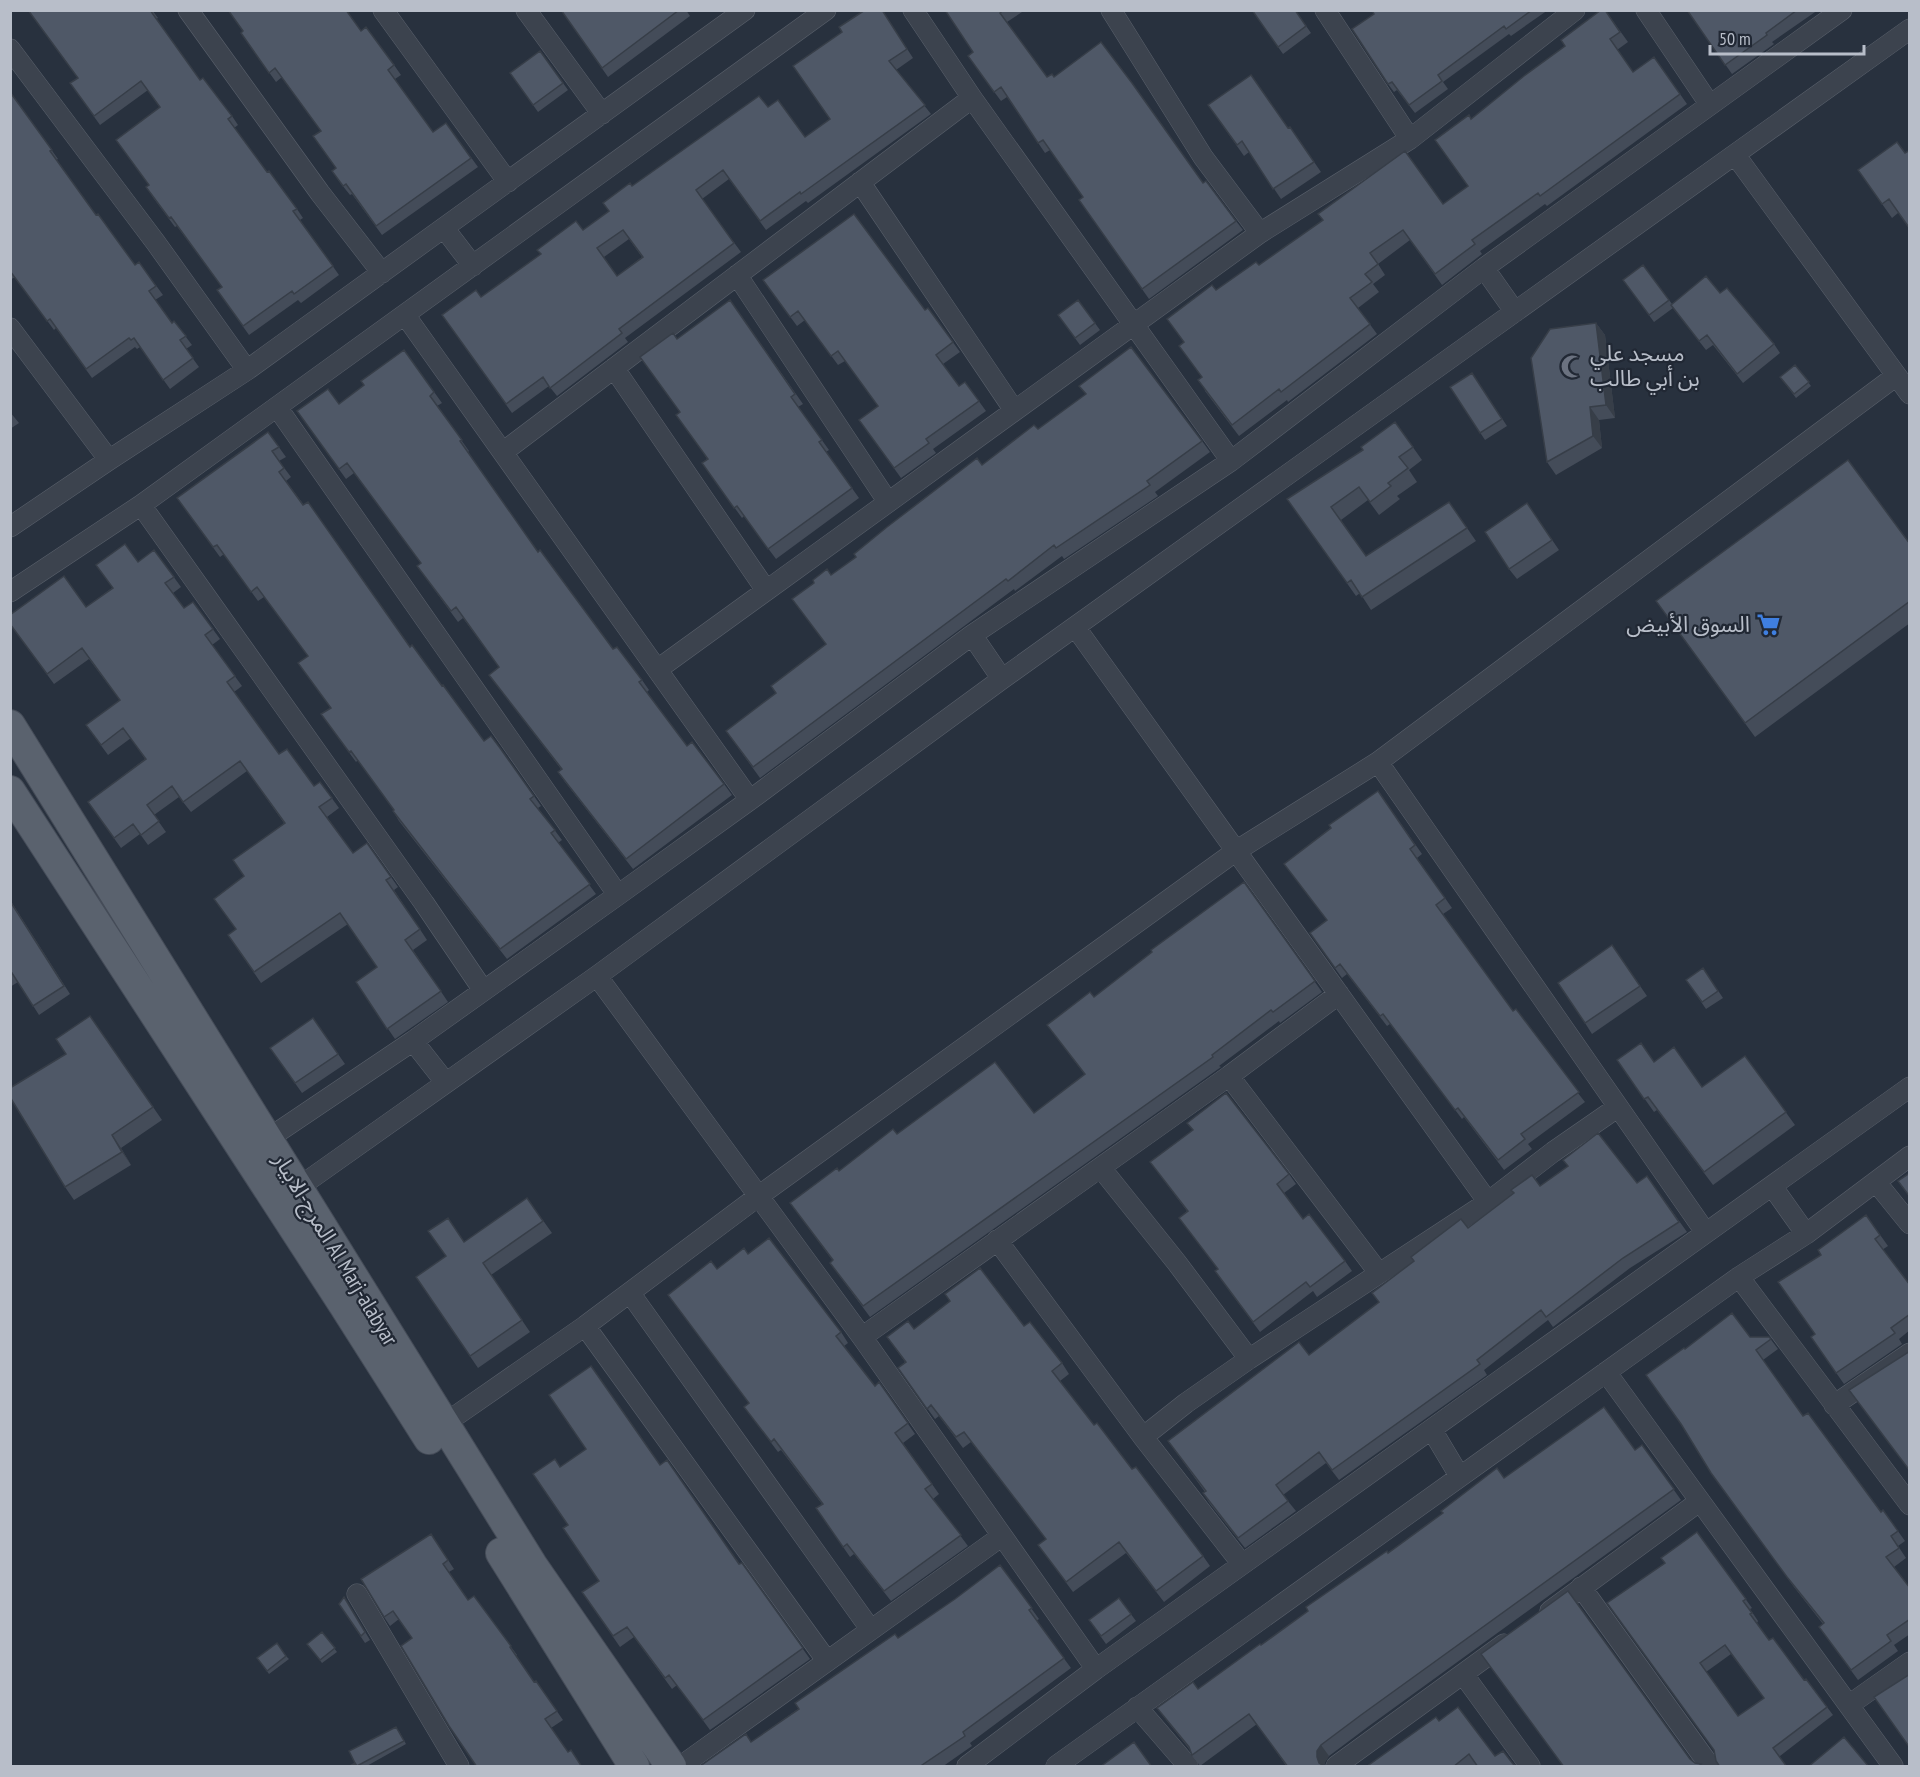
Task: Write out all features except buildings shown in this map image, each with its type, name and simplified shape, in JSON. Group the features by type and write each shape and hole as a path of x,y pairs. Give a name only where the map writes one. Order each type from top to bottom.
{"main road":[{"name":"المرج-الابيار Al Marj-alabyar","path":"10,725 269,1138 532,1565 671,1767"},
{"name":"المرج-الابيار Al Marj-alabyar","path":"10,792 344,1305 634,1767"}],"street":[{"path":"188,10 320,193 382,273"},
{"path":"383,10 508,182"},
{"path":"526,10 602,114"},
{"path":"10,527 247,370 602,114 724,16 745,10"},
{"path":"10,592 141,505 826,10"},
{"path":"913,10 1132,325 1231,461"},
{"path":"1111,10 1203,157 1260,233"},
{"path":"1325,10 1410,139"},
{"path":"658,669 1260,233 1410,139 1575,10"},
{"path":"1646,10 1710,105"},
{"path":"269,1138 413,1041 618,895 972,635 1231,461 1484,268 1842,10"},
{"path":"299,1187 597,976 1002,679 1736,156 1910,29"},
{"path":"10,49 156,243 247,370"},
{"path":"503,452 972,98"},
{"path":"1736,156 1910,394"},
{"path":"860,182 1014,410"},
{"path":"444,228 473,266"},
{"path":"1484,268 1515,312"},
{"path":"737,275 888,502"},
{"path":"405,315 750,800"},
{"path":"10,328 109,460"},
{"path":"614,368 766,590"},
{"path":"444,1424 585,1326 760,1195 1236,851 1378,762 1896,376"},
{"path":"277,407 618,895"},
{"path":"141,505 424,903 483,990"},
{"path":"1076,628 1488,1202"},
{"path":"972,635 1002,679"},
{"path":"1378,762 1706,1233"},
{"path":"597,976 760,1195 1096,1670"},
{"path":"862,1337 1229,1076 1339,994"},
{"path":"413,1041 446,1083"},
{"path":"1229,1076 1378,1274"},
{"path":"967,1767 1242,1564 1910,1087"},
{"path":"1143,1437 1186,1403 1249,1359 1488,1202 1552,1152 1618,1107"},
{"path":"1056,1767 1739,1277 1806,1234 1910,1156"},
{"path":"1101,1168 1177,1263 1249,1359"},
{"path":"1876,1182 1910,1224"},
{"path":"1772,1186 1806,1234"},
{"path":"997,1240 1143,1437 1242,1564"},
{"path":"1739,1277 1910,1504"},
{"path":"630,1293 871,1630"},
{"path":"585,1326 826,1661"},
{"path":"1834,1405 1910,1353"},
{"path":"1606,1372 1893,1767"},
{"path":"1432,1430 1460,1477"},
{"path":"1536,1621 1700,1501"},
{"path":"681,1767 1002,1536"},
{"path":"1581,1587 1710,1767"},
{"path":"357,1594 459,1767"},
{"path":"1345,1764 1518,1634"},
{"path":"1849,1705 1910,1662"},
{"path":"1463,1674 1530,1767"},
{"path":"1137,1707 1188,1767"}],"place":[{"name":"مسجد علي بن أبي طالب","path":"1572,366"},
{"name":"السوق الأبيض","path":"1768,624"}]}
